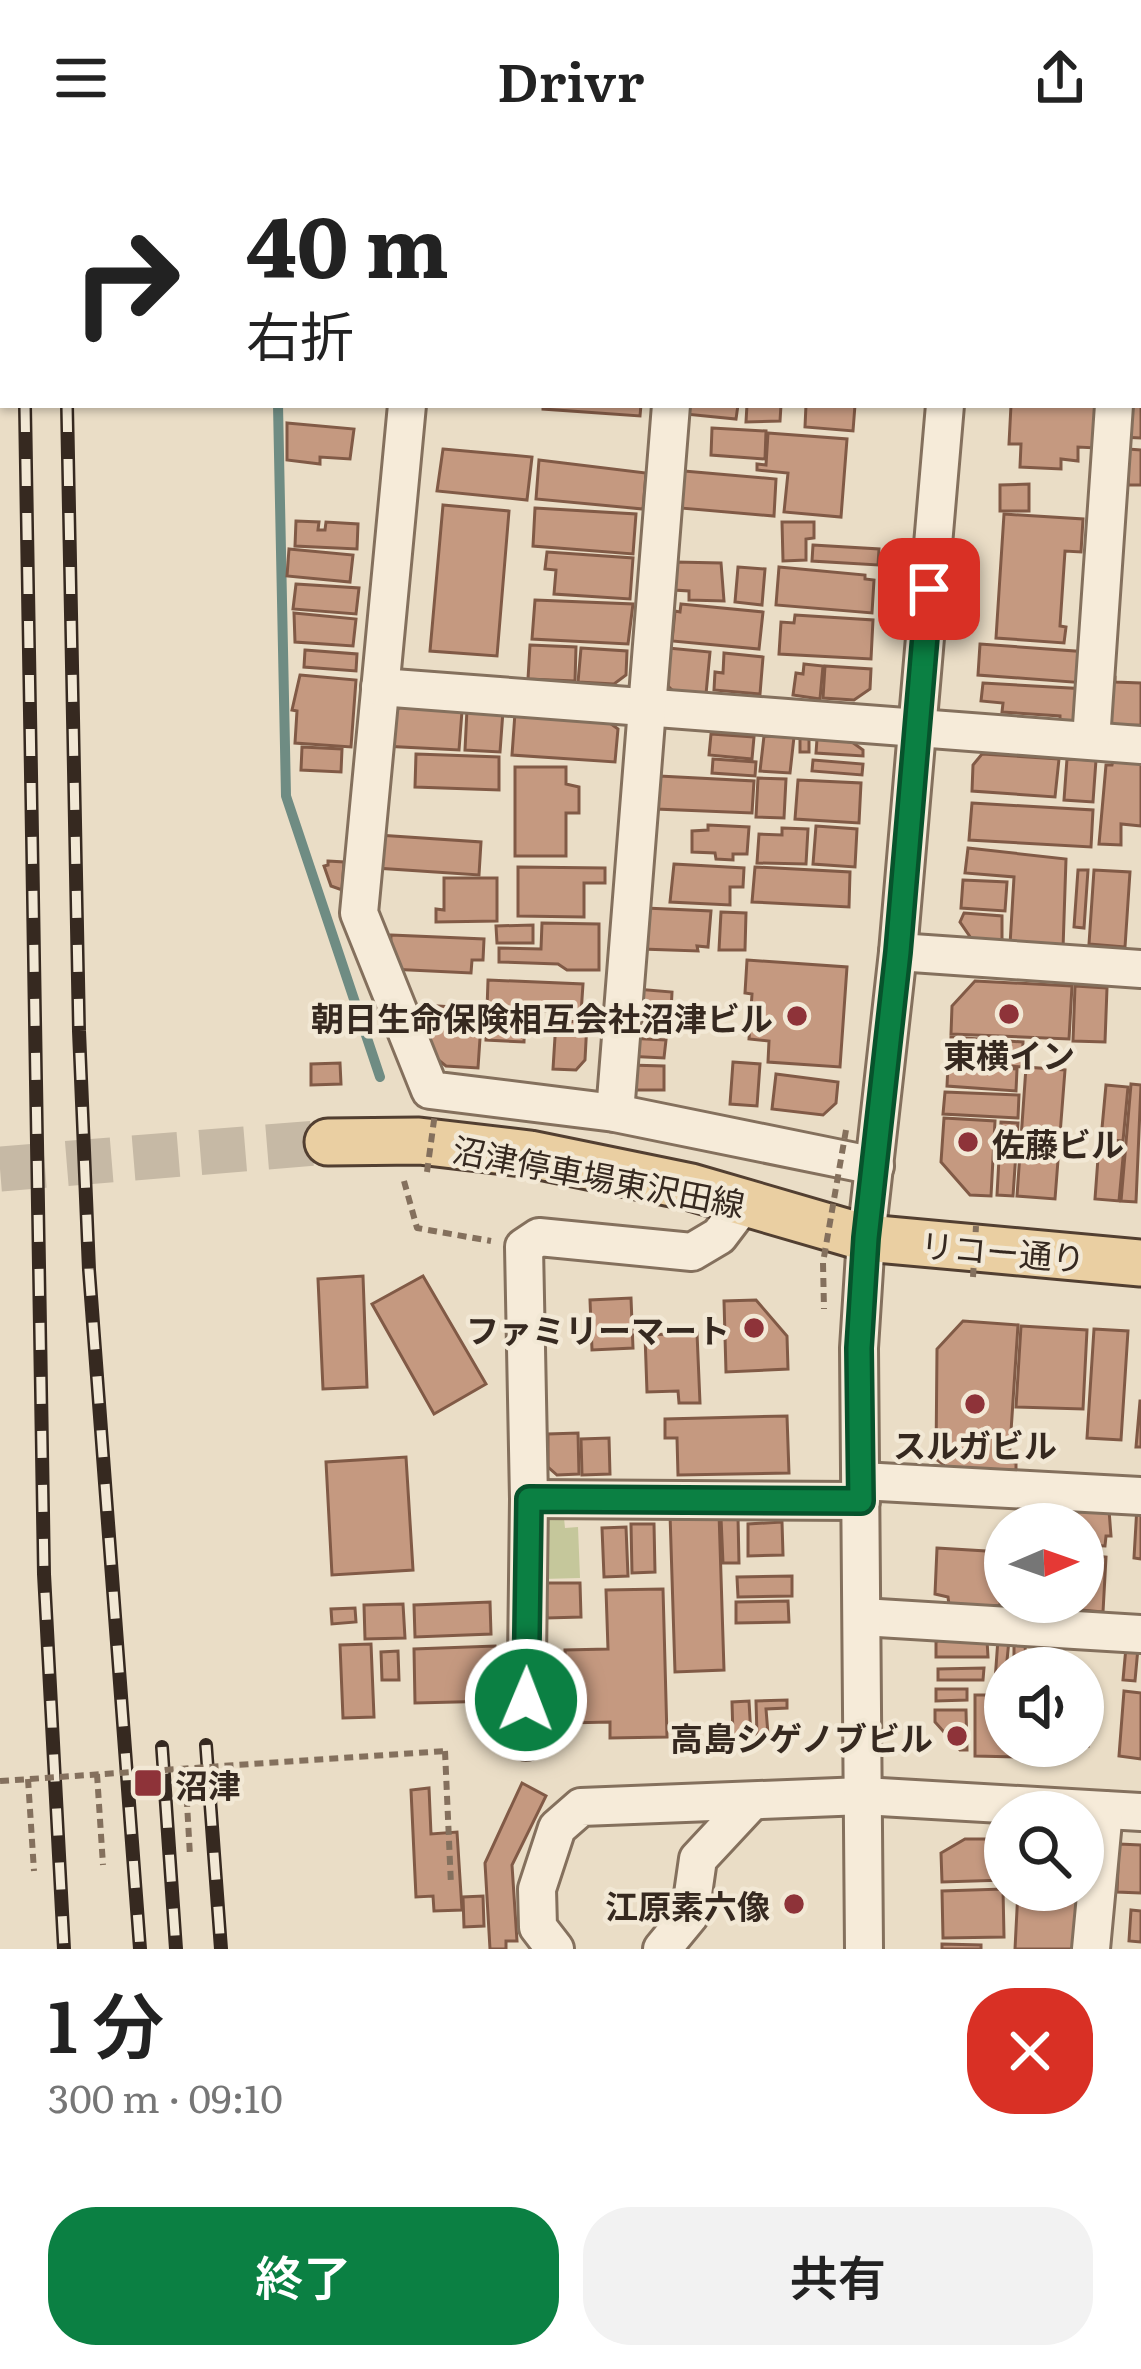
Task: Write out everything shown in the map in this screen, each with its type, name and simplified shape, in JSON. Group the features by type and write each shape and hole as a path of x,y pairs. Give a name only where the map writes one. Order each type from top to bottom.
{"main road":[{"name":"沼津停車場東沢田線","path":"328,1142 418,1141 530,1154 691,1187 866,1238"},
{"name":"リコー通り","path":"866,1238 1141,1263"}],"street":[{"path":"406,408 358,913 430,1090 615,1113 875,1166"},
{"path":"615,1113 671,408"},
{"path":"864,1949 859,1348 945,408"},
{"path":"1091,740 1114,408"},
{"path":"380,687 1141,745"},
{"path":"898,952 1141,969"},
{"path":"526,1741 529,1499 524,1247 539,1237 692,1252 719,1236 744,1203"},
{"path":"529,1499 861,1491 1141,1496"},
{"path":"862,1617 1141,1634"},
{"path":"555,1949 538,1927 537,1889 557,1828 581,1807 863,1796 984,1803"},
{"path":"662,1949 690,1915 698,1859 752,1801"},
{"path":"1104,1810 1141,1812"},
{"path":"1091,1949 1094,1911"}],"path":[{"path":"427,1172 434,1113"},
{"path":"824,1256 846,1130"},
{"path":"403,1176 417,1228 524,1247"},
{"path":"973,1277 976,1226"},
{"path":"821,1270 825,1325"},
{"path":"0,1780 445,1750 451,1885"},
{"path":"185,1768 190,1856"},
{"path":"98,1774 104,1865"},
{"path":"28,1779 34,1871"}],"green space":[{"path":"564,1518 565,1528 578,1527 580,1578 542,1579 541,1529 548,1519"}],"building":[{"path":"543,408 641,408 640,416"},
{"path":"686,408 738,408 736,419 685,414"},
{"path":"747,408 781,408 780,421 746,422"},
{"path":"806,408 855,408 853,431 805,427"},
{"path":"1011,408 1098,408 1096,448 1078,447 1078,461 1061,459 1061,469 1020,467 1021,444 1009,444"},
{"path":"1124,408 1141,408 1141,438 1122,437"},
{"path":"287,423 354,429 350,459 320,457 320,464 287,460"},
{"path":"712,428 766,431 765,459 711,455"},
{"path":"768,433 847,439 841,517 784,512 788,473 757,470 757,464 766,465"},
{"path":"443,449 532,457 527,500 437,491"},
{"path":"1128,449 1141,450 1141,485 1128,485"},
{"path":"539,460 646,473 643,509 536,499"},
{"path":"684,471 776,479 774,516 680,508"},
{"path":"1029,484 1029,511 1000,511 1000,485"},
{"path":"443,505 509,511 497,656 430,651"},
{"path":"535,508 636,514 633,554 533,546"},
{"path":"1004,514 1083,519 1081,552 1065,551 1060,626 1066,627 1064,643 996,638"},
{"path":"296,521 319,522 318,530 325,530 326,522 358,524 357,549 295,546"},
{"path":"782,522 814,522 814,538 806,539 806,560 783,561"},
{"path":"813,545 879,549 878,565 812,561"},
{"path":"289,549 353,555 350,582 287,576"},
{"path":"547,552 633,558 630,599 554,594 556,570 545,569"},
{"path":"675,562 721,563 724,601 689,600 689,591 674,590"},
{"path":"738,567 765,569 762,605 735,602"},
{"path":"779,567 865,575 874,580 872,613 776,605"},
{"path":"296,584 359,588 356,614 293,609"},
{"path":"535,600 633,604 628,644 532,639"},
{"path":"681,604 763,612 759,649 672,641 675,611 680,612"},
{"path":"294,613 356,619 353,646 295,642"},
{"path":"795,615 873,620 871,659 779,654 781,622 794,623"},
{"path":"980,644 1088,652 1085,683 978,675"},
{"path":"530,645 576,647 575,681 528,679"},
{"path":"581,648 627,651 626,675 614,684 578,682"},
{"path":"668,648 710,652 706,694 673,691 665,683"},
{"path":"305,650 357,654 356,671 304,667"},
{"path":"724,653 763,657 760,694 714,690 715,672 723,673"},
{"path":"804,664 823,666 820,699 793,695 796,673 803,674"},
{"path":"825,666 871,669 870,689 854,700 823,698"},
{"path":"300,675 356,680 351,747 295,743 297,711 292,710"},
{"path":"1105,676 1115,677 1115,682 1141,683 1141,725 1102,726"},
{"path":"983,683 1087,689 1085,724 1060,722 1060,716 1002,712 1003,703 981,701"},
{"path":"401,707 462,711 459,750 383,746 387,715"},
{"path":"467,709 503,711 500,752 465,750"},
{"path":"515,713 603,718 618,729 615,762 512,755"},
{"path":"711,734 754,737 752,759 709,755"},
{"path":"764,736 794,737 790,773 760,771"},
{"path":"809,737 809,752 800,752 800,738"},
{"path":"817,739 852,742 863,750 863,756 816,753"},
{"path":"302,747 342,749 341,772 301,770"},
{"path":"416,754 499,757 499,790 415,787"},
{"path":"982,754 1059,759 1055,797 972,791 973,765"},
{"path":"713,759 756,762 755,776 712,773"},
{"path":"1067,759 1096,760 1093,802 1064,800"},
{"path":"813,760 863,764 862,775 812,771"},
{"path":"1141,763 1141,826 1121,824 1121,845 1099,844 1106,765"},
{"path":"515,767 566,767 566,784 579,787 579,813 566,813 566,856 515,856"},
{"path":"659,776 754,781 752,813 656,809"},
{"path":"758,778 786,779 784,818 756,817"},
{"path":"798,780 861,783 859,823 795,819"},
{"path":"972,803 1093,810 1091,847 969,840"},
{"path":"708,825 749,827 747,854 733,854 733,860 692,852 692,831 708,830"},
{"path":"816,826 857,829 855,867 813,864"},
{"path":"782,828 808,829 806,864 757,863 759,834 782,835"},
{"path":"378,835 481,842 479,875 376,868"},
{"path":"968,848 1066,859 1063,949 1010,945 1014,877 965,873"},
{"path":"328,861 344,862 342,890 331,886 324,866"},
{"path":"674,864 744,868 743,887 730,887 730,905 670,902"},
{"path":"518,867 605,868 605,883 584,883 584,917 518,916"},
{"path":"755,867 850,872 849,907 752,902"},
{"path":"1078,870 1088,870 1084,928 1074,927"},
{"path":"1094,870 1130,872 1125,947 1089,944"},
{"path":"444,878 497,878 497,921 436,922 436,909 444,910"},
{"path":"963,880 1007,882 1005,911 961,908"},
{"path":"645,908 711,911 708,947 697,946 698,951 642,949"},
{"path":"721,912 746,913 745,950 719,950"},
{"path":"964,913 1002,916 1002,942 973,941 960,922"},
{"path":"542,923 599,924 599,970 499,962 499,948 541,949"},
{"path":"533,925 533,943 497,943 496,926"},
{"path":"391,935 484,939 483,960 472,960 471,973 390,969"},
{"name":"朝日生命保険相互会社沼津ビル","path":"747,960 847,967 840,1067 768,1062 769,1041 749,1039 752,994 745,993"},
{"path":"488,980 583,984 581,1014 525,1010 524,1042 486,1040"},
{"path":"975,981 1072,986 1069,1039 951,1034 952,1006"},
{"path":"1075,986 1107,988 1105,1042 1073,1041"},
{"path":"636,989 672,992 670,1033 634,1032"},
{"path":"408,1004 482,1009 478,1068 446,1066 431,1054"},
{"path":"556,1021 587,1022 585,1060 576,1070 553,1069"},
{"path":"951,1037 1023,1042 1022,1067 950,1061"},
{"path":"627,1038 666,1040 664,1058 626,1056"},
{"path":"733,1062 760,1064 757,1106 730,1104"},
{"path":"340,1063 341,1084 311,1085 311,1064"},
{"path":"628,1065 664,1066 664,1090 633,1090"},
{"path":"948,1065 1017,1069 1016,1091 947,1086"},
{"path":"1026,1067 1065,1070 1055,1199 1017,1196"},
{"path":"776,1074 838,1082 836,1103 823,1115 772,1109"},
{"path":"1131,1084 1141,1085 1136,1202 1121,1201"},
{"path":"1106,1085 1128,1087 1123,1141 1101,1139"},
{"path":"945,1092 1019,1095 1018,1118 943,1114"},
{"name":"佐藤ビル","path":"944,1118 995,1121 991,1196 970,1195 941,1162"},
{"path":"1001,1122 1018,1123 1013,1196 997,1195"},
{"path":"1099,1145 1124,1147 1119,1201 1095,1199"},
{"path":"363,1276 367,1387 323,1389 318,1279"},
{"path":"423,1276 486,1384 434,1414 372,1304"},
{"path":"631,1298 633,1348 592,1350 590,1300"},
{"path":"756,1300 787,1336 788,1369 726,1372 724,1301"},
{"name":"スルガビル","path":"963,1321 1018,1325 1009,1462 1016,1463 1016,1470 1008,1470 1008,1475 948,1468 936,1459 937,1349"},
{"path":"1021,1326 1087,1330 1083,1409 1016,1407"},
{"path":"1094,1329 1128,1331 1121,1440 1087,1438"},
{"path":"697,1333 700,1403 679,1403 678,1391 647,1392 645,1335"},
{"path":"1140,1401 1141,1447 1136,1447"},
{"path":"787,1416 789,1473 678,1475 677,1438 665,1438 665,1419"},
{"path":"578,1433 579,1474 557,1475 548,1467 548,1434"},
{"path":"609,1438 610,1474 582,1475 581,1439"},
{"path":"406,1457 413,1570 332,1575 326,1462"},
{"path":"1137,1506 1141,1507 1141,1559 1134,1558"},
{"path":"1104,1510 1109,1510 1111,1536 1106,1536 1105,1546"},
{"path":"719,1513 724,1670 675,1672 670,1514"},
{"path":"738,1517 739,1563 723,1563 721,1518"},
{"path":"782,1522 783,1555 748,1556 748,1524"},
{"path":"631,1524 654,1524 655,1572 632,1573"},
{"path":"626,1527 628,1576 604,1577 602,1528"},
{"path":"937,1548 984,1551 984,1606 949,1605 948,1597 935,1594"},
{"path":"792,1576 792,1596 738,1597 737,1577"},
{"path":"546,1583 580,1583 581,1617 547,1618"},
{"path":"663,1589 667,1737 610,1738 610,1722 567,1723 565,1650 608,1649 606,1590"},
{"path":"788,1601 789,1622 736,1623 736,1602"},
{"path":"490,1602 491,1634 415,1637 414,1605"},
{"path":"403,1604 405,1638 365,1639 364,1605"},
{"path":"355,1608 356,1622 332,1624 331,1609"},
{"path":"942,1638 987,1640 987,1647 984,1657 936,1657 936,1642"},
{"path":"371,1644 374,1717 343,1718 340,1645"},
{"path":"495,1646 497,1701 415,1703 414,1649"},
{"path":"1126,1647 1138,1648 1135,1681 1123,1680"},
{"path":"398,1651 399,1680 382,1680 381,1652"},
{"path":"984,1668 983,1680 938,1680 938,1669"},
{"path":"936,1689 967,1689 967,1700 936,1701"},
{"path":"1124,1691 1141,1693 1141,1759 1119,1756"},
{"path":"975,1695 984,1695 984,1756 975,1756"},
{"path":"787,1700 787,1708 766,1709 768,1734 757,1735 756,1701"},
{"path":"749,1701 751,1736 733,1736 732,1702"},
{"name":"高島シゲノブビル","path":"935,1710 966,1710 967,1750 960,1750 935,1722"},
{"path":"522,1783 546,1796 512,1865 517,1941 506,1941 506,1949 490,1949 485,1863"},
{"path":"429,1788 431,1834 457,1832 462,1910 434,1911 433,1896 416,1897 411,1790"},
{"path":"965,1839 984,1839 984,1881 942,1882 941,1853"},
{"path":"1119,1844 1141,1845 1141,1893 1117,1892"},
{"path":"984,1890 984,1911 1003,1911 1004,1937 943,1938 942,1891"},
{"path":"483,1896 484,1926 464,1927 463,1897"},
{"path":"1131,1910 1141,1911 1141,1942 1129,1941"},
{"path":"1017,1911 1081,1911 1078,1949 1015,1949"},
{"path":"942,1944 981,1945 981,1949 942,1949"}],"waterway":[{"path":"278,408 286,796 380,1077"}],"tunnel":[{"path":"0,1169 328,1142"}],"railway":[{"path":"25,408 44,1574 64,1949"},
{"path":"67,408 79,1031 89,1270 140,1949"},
{"path":"206,1745 221,1949"},
{"path":"162,1747 176,1949"}],"place":[{"name":"東横イン","path":"1009,1014"},
{"name":"朝日生命保険相互会社沼津ビル","path":"797,1016"},
{"name":"佐藤ビル","path":"968,1142"},
{"name":"ファミリーマート","path":"754,1328"},
{"name":"スルガビル","path":"975,1404"},
{"name":"高島シゲノブビル","path":"957,1736"},
{"name":"沼津","path":"148,1783"},
{"name":"江原素六像","path":"794,1904"}],"route":[{"path":"526,1700 529,1499 861,1501 859,1348 866,1238 898,952 929,589"}]}
